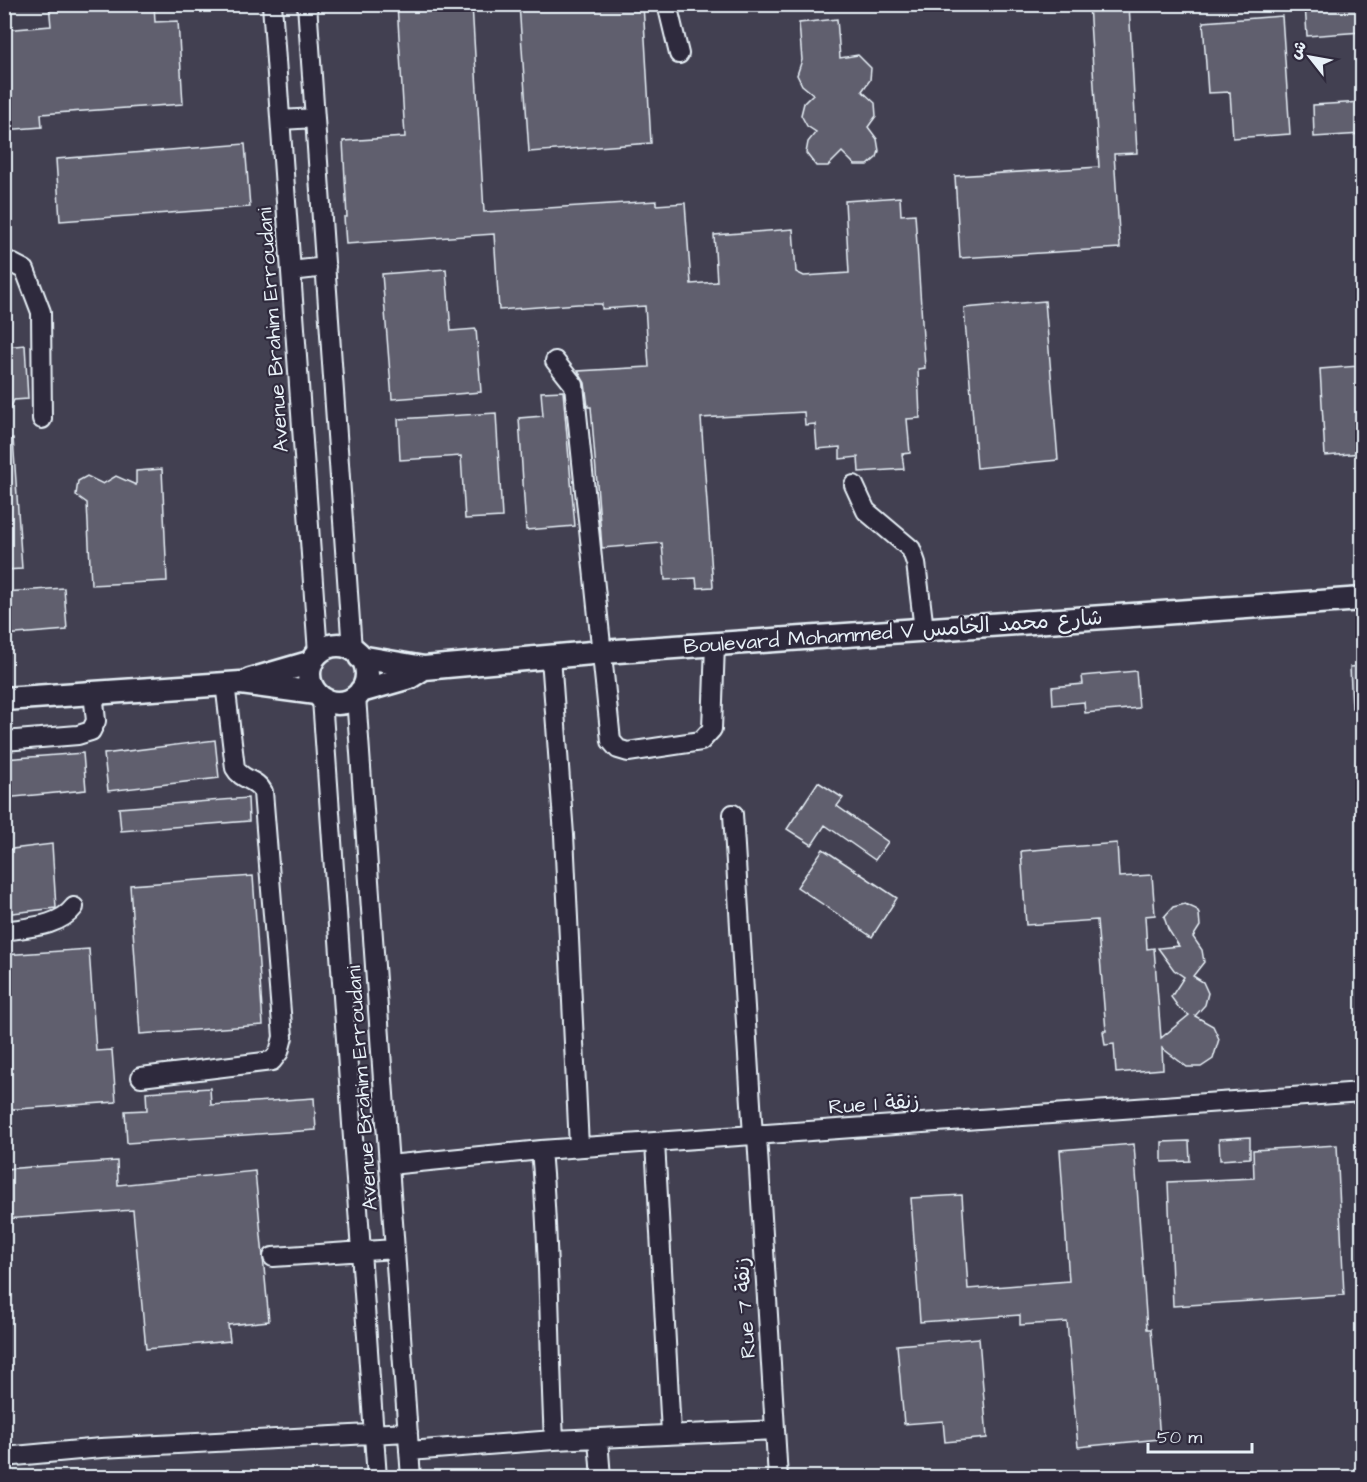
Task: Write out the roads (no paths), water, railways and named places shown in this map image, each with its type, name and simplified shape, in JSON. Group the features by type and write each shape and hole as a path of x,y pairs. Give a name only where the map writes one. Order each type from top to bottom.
{"main road":[{"name":"Boulevard Mohammed V شارع محمد الخامس","path":"356,653 423,668 603,652 1362,599"},
{"path":"4,699 233,683 319,696 339,703 358,694 366,674 356,653 334,646 315,658 233,683"},
{"path":"315,658 309,678 319,696"},
{"name":"Boulevard Mohammed V شارع محمد الخامس","path":"358,694 410,677 423,668"}],"street":[{"name":"Avenue Brahim Erroudani","path":"272,4 315,658"},
{"path":"307,4 356,653"},
{"path":"667,4 679,54"},
{"path":"281,120 315,118"},
{"path":"4,259 25,270 41,312 42,419"},
{"path":"291,271 326,267"},
{"path":"555,361 574,386 611,741 618,749 628,752 701,741 708,736 712,729 715,644"},
{"path":"854,485 866,511 911,549 916,563 924,630"},
{"path":"551,657 562,813 579,1147"},
{"path":"141,1077 272,1061 279,1052 283,1037 263,792 260,785 242,777 235,768 233,683"},
{"path":"4,741 78,735 91,731 96,721 93,692"},
{"name":"Avenue Brahim Erroudani","path":"358,694 411,1478"},
{"name":"Avenue Brahim Erroudani","path":"319,696 377,1478"},
{"name":"Rue 7 زنقة","path":"733,814 778,1478"},
{"path":"4,931 58,920 68,915 74,907"},
{"name":"Rue 1 زنقة","path":"389,1165 579,1147 1362,1092"},
{"path":"655,1142 670,1433"},
{"path":"541,1150 548,1231 549,1342 554,1440"},
{"path":"273,1257 395,1250"},
{"path":"409,1452 670,1433 775,1430"},
{"path":"4,1457 101,1448 408,1432"},
{"path":"598,1439 600,1478"}]}
